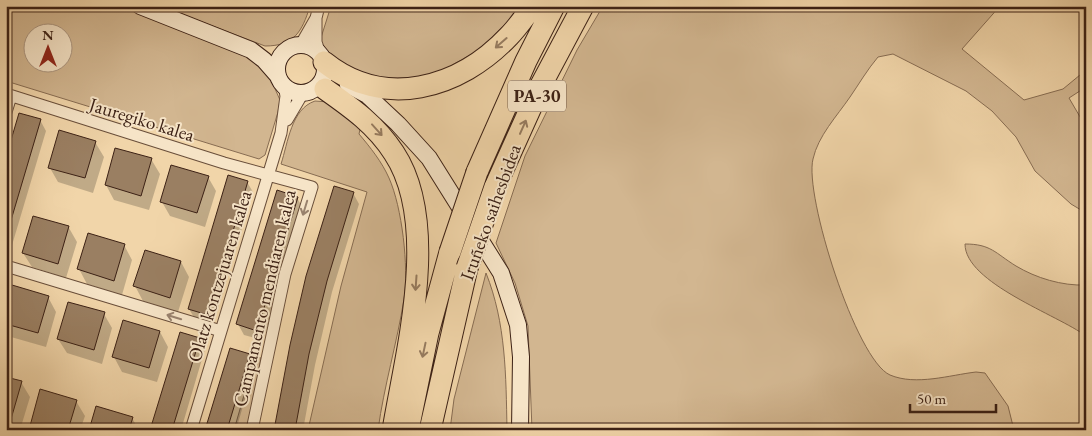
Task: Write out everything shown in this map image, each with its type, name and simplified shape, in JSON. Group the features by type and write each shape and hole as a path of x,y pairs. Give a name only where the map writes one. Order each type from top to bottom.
{"highway":[{"path":"319,77 346,78 373,87 392,90 420,88 443,81 468,69 509,36 534,6"},
{"name":"Iruñeko saihesbidea","path":"408,430 441,277 477,172 526,61 554,6"},
{"name":"Iruñeko saihesbidea","path":"430,430 467,268 496,187 542,85 583,6"},
{"path":"319,77 364,116 381,134 396,155 405,175 415,218 417,266 415,300 393,430"},
{"path":"407,346 441,277"},
{"path":"442,430 459,299"}],"street":[{"path":"140,6 251,50 282,55"},
{"path":"317,12 316,42 319,77"},
{"path":"300,46 317,12"},
{"path":"281,81 278,65 282,55 290,48 308,47 319,77 345,92 377,106 398,124 429,158 501,273 518,326 521,357 520,430"},
{"path":"251,50 264,60 292,92 319,77"},
{"name":"Olatz kontzejuaren kalea","path":"281,133 319,77"},
{"name":"Olatz kontzejuaren kalea","path":"190,430 281,133 286,96 281,81"},
{"path":"6,112 9,95"},
{"name":"Jauregiko kalea","path":"9,95 269,175"},
{"name":"Campamento mendiaren kalea","path":"252,430 285,274 312,188 269,175"},
{"path":"6,266 221,331"}],"shaded area":[{"path":"6,6 123,6 248,57 268,73 280,100 265,155 259,159 6,81"},
{"path":"160,6 310,6 304,23 295,36 283,43 265,46"},
{"path":"331,6 523,6 481,49 431,77 365,79 327,58 319,44"},
{"path":"603,6 1000,6 962,49 1024,100 1063,89 1086,70 1086,87 1069,98 1086,127 1086,213 1071,204 1035,171 1016,137 992,111 966,91 893,54 878,57 874,62 823,134 813,159 812,178 816,206 835,275 862,340 877,363 890,375 911,380 933,379 976,372 985,373 1008,406 1014,430 532,430 528,326 515,283 496,243 525,156 577,50"},
{"path":"315,101 329,102 361,125 359,134 386,172 398,205 405,254 404,299 378,430 308,430 341,286 367,192 281,164 296,119 307,105"},
{"path":"965,244 974,244 987,248 1016,266 1041,278 1059,283 1086,285 1086,336 996,285 980,272 969,258"},
{"path":"486,273 498,311 504,350 507,430 450,430 454,399"},
{"path":"255,357 261,358 248,430 234,430"}],"building":[{"path":"19,113 41,119 9,227 6,227 6,157"},
{"path":"59,130 96,141 85,178 48,168"},
{"path":"115,148 152,158 141,196 105,185"},
{"path":"171,165 209,176 197,213 160,202"},
{"path":"228,175 248,181 208,315 188,309"},
{"path":"334,186 354,192 327,281 309,354 295,430 274,430 290,345 306,276"},
{"path":"277,190 298,197 257,331 236,324"},
{"path":"33,216 69,226 58,264 22,253"},
{"path":"88,233 125,244 114,281 77,269"},
{"path":"145,250 181,261 170,298 133,286"},
{"path":"12,285 49,296 38,333 6,324 6,304"},
{"path":"68,302 105,312 94,350 57,339"},
{"path":"123,320 160,331 149,368 112,357"},
{"path":"180,332 200,338 172,430 150,430"},
{"path":"230,348 250,354 227,430 205,430"},
{"path":"6,377 22,381 9,426 6,426"},
{"path":"40,389 77,400 68,430 44,430 30,426"},
{"path":"96,406 133,417 129,430 89,430"}]}
